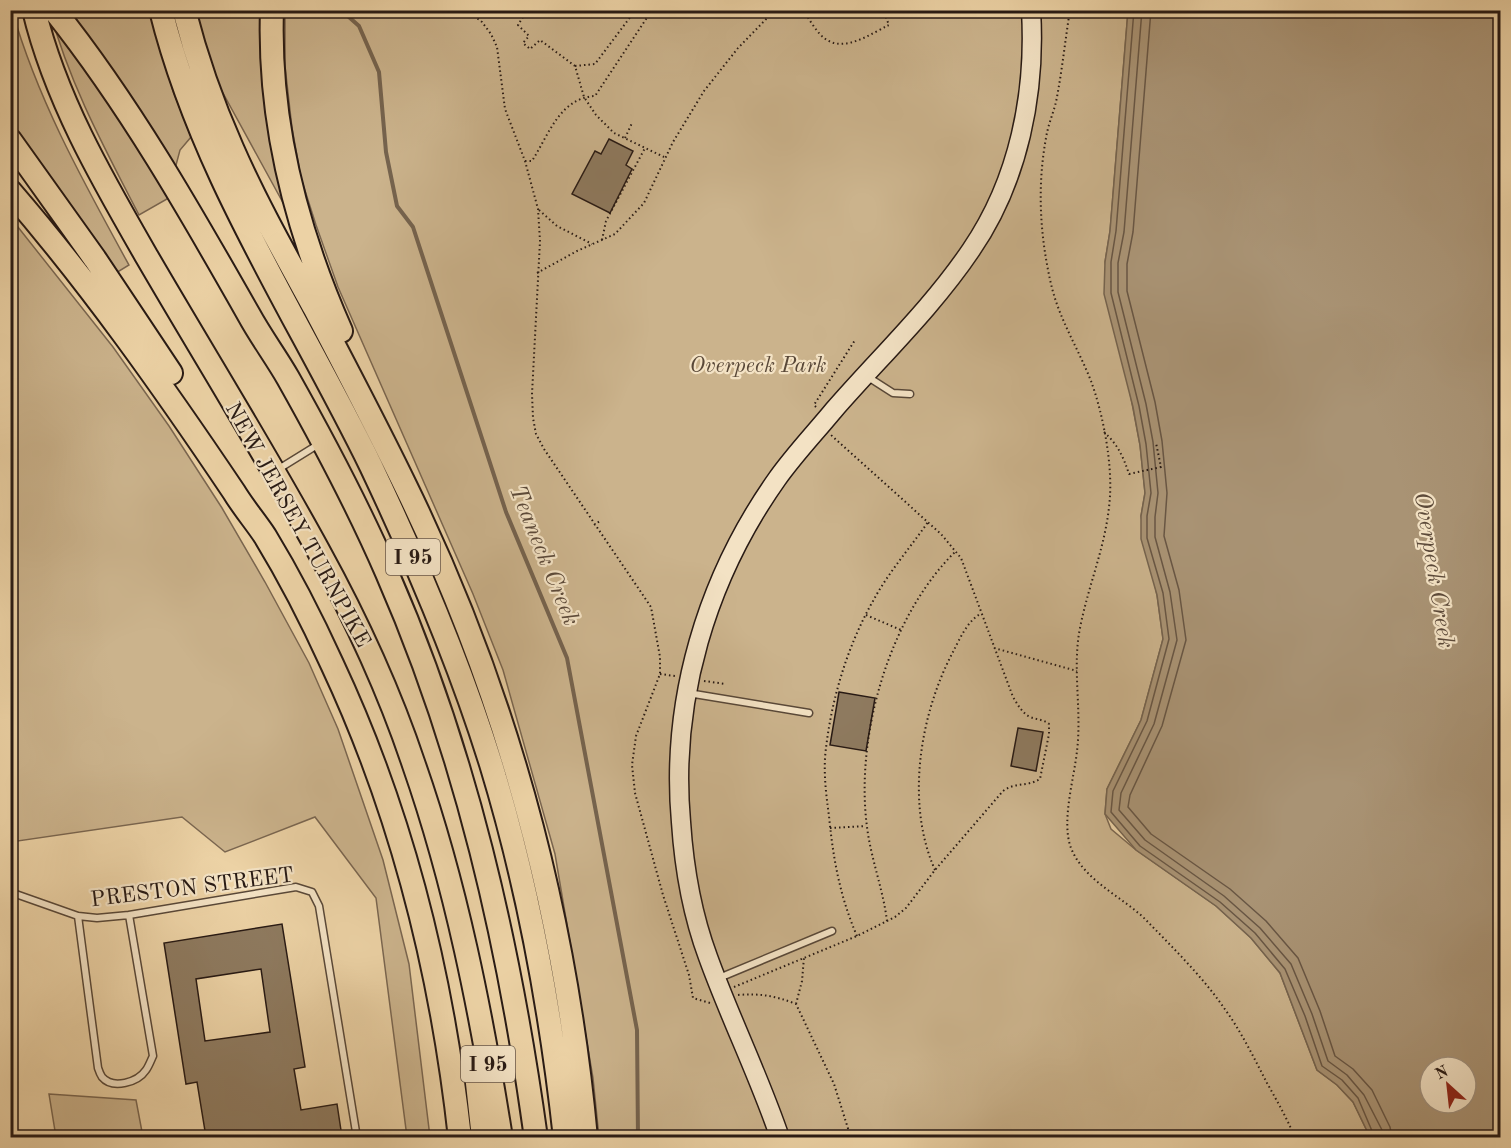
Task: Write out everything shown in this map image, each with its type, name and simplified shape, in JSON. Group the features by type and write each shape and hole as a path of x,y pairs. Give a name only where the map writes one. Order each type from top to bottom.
{"highway":[{"name":"NEW JERSEY TURNPIKE","path":"34,10 57,82 93,159 147,257 318,550 354,620 405,739 440,847 474,992 501,1137"},
{"path":"54,10 99,72 165,174 259,334 286,375 360,514 409,624 441,708 478,832 519,1027 536,1137"},
{"path":"70,10 136,104 214,232 269,329 286,375"},
{"name":"I 95","path":"161,10 185,91 219,173 249,235 369,463 431,597 463,681 499,792 527,903 549,1015 565,1137"},
{"name":"I 95","path":"184,10 202,71 232,150 421,518 460,608 491,690 539,852 558,939 576,1045 586,1137"},
{"path":"272,10 271,58 275,100 290,184 311,256 331,309 357,364 375,425"},
{"path":"10,140 124,301 183,391 244,490 263,533"},
{"path":"10,191 68,260 137,351 263,533 299,597 336,673 362,732 395,822 414,886 436,977 460,1137"},
{"path":"474,992 475,1065 483,1137"}],"street":[{"path":"780,1137 707,955 687,877 680,821 679,782 682,726 697,646 708,610 733,550 778,478 865,374 944,286 989,221 1018,147 1031,80 1031,10"}],"lane":[{"path":"865,374 893,393 909,394"},
{"path":"274,472 322,442"},
{"path":"688,693 808,713"},
{"name":"PRESTON STREET","path":"10,892 78,916 97,918 129,915 296,887 312,892 319,906 357,1137"},
{"path":"78,916 98,1068 102,1078 112,1083 124,1083 135,1080 146,1070 153,1056 129,915"},
{"path":"717,979 832,931"}],"path":[{"path":"467,10 482,22 491,34 496,47 505,108 525,161 538,209 540,225 531,394 532,418 536,434 589,518 651,607 660,657 660,674 636,736 633,765 635,793 663,895 689,975 693,998 705,1003 725,999"},
{"path":"525,161 532,160 560,113 574,101 595,96 652,10"},
{"path":"766,10 770,15"},
{"path":"537,273 615,234 644,203 692,109 724,64 775,10"},
{"path":"803,10 822,36 828,41 840,44 849,44 890,25 883,10"},
{"path":"1070,10 1056,99 1046,138 1040,200 1041,229 1054,295 1091,381 1104,432 1110,485 1104,542 1080,630 1077,671 1078,739 1068,823 1070,845 1080,864 1098,882 1143,918 1225,1008 1295,1137"},
{"path":"575,66 595,64 634,12 645,18"},
{"path":"523,17 518,25 530,36 523,43 530,49 540,40 575,66 584,97 596,115 614,133 665,158"},
{"path":"625,138 632,123"},
{"path":"602,240 606,221 645,148"},
{"path":"538,209 557,226 591,244"},
{"path":"796,1004 758,993 736,995 734,987 857,936 887,921 906,908 934,870 1003,791 1010,785 1032,784 1040,779 1050,734 1049,724 1042,719 1030,717 1022,711 1013,698 966,570 956,551 928,522 832,436 830,429 835,424 814,405 855,340"},
{"path":"1104,432 1117,444 1129,474 1161,467 1156,443"},
{"path":"589,518 594,513"},
{"path":"594,525 600,521"},
{"path":"857,936 834,866 826,788 826,750 835,698 852,645 888,576 928,522"},
{"path":"887,921 867,826 864,784 868,742 881,678 901,630 927,586 956,551"},
{"path":"934,870 921,814 921,765 924,734 934,696 949,660 973,618 981,613"},
{"path":"866,615 901,630"},
{"path":"994,648 1077,671"},
{"path":"830,828 867,826"},
{"path":"804,957 802,981 796,1004 834,1084 851,1137"}],"green space":[{"path":"12,10 35,77 63,141 129,265 116,273 11,124 10,11"},
{"path":"50,11 150,11 173,91 191,137 180,150 167,199 139,215 78,90"},
{"path":"194,11 263,11 293,221 218,84"},
{"name":"Overpeck Park","path":"285,11 1128,11 1110,231 1105,262 1140,445 1145,493 1141,516 1157,595 1163,639 1141,720 1107,789 1105,814 1111,829 1136,850 1216,906 1251,938 1280,973 1317,1070 1337,1085 1353,1102 1370,1137 599,1137 593,1078 555,854 503,670 473,594 338,287 316,225 301,178 292,128 285,66"},
{"path":"10,217 113,347 169,426 222,508 309,663 338,729 383,860 409,964 430,1137 407,1137 376,898 315,817 225,852 182,817 11,842"},
{"path":"49,1094 136,1100 143,1137 56,1137"}],"water":[{"name":"Overpeck Creek","path":"1128,11 1500,11 1500,1137 1370,1137 1353,1102 1337,1085 1317,1070 1280,973 1251,938 1216,906 1136,850 1105,814 1107,789 1141,720 1163,639 1157,595 1141,539 1141,516 1145,493 1140,445 1133,407 1104,294 1105,262 1110,231"}],"building":[{"path":"609,139 633,151 626,165 632,169 610,213 572,194 595,151 601,154"},
{"path":"839,692 875,698 866,751 830,745"},
{"path":"1018,728 1043,732 1036,771 1011,766"},
{"path":"282,924 305,1067 294,1069 301,1110 337,1104 342,1137 206,1137 197,1082 186,1084 164,943","holes":["261,969 270,1032 205,1041 196,979"]}],"waterway":[{"name":"Teaneck Creek","path":"341,10 359,26 379,72 386,152 397,206 413,227 506,512 567,658 637,1030 638,1138"}]}
